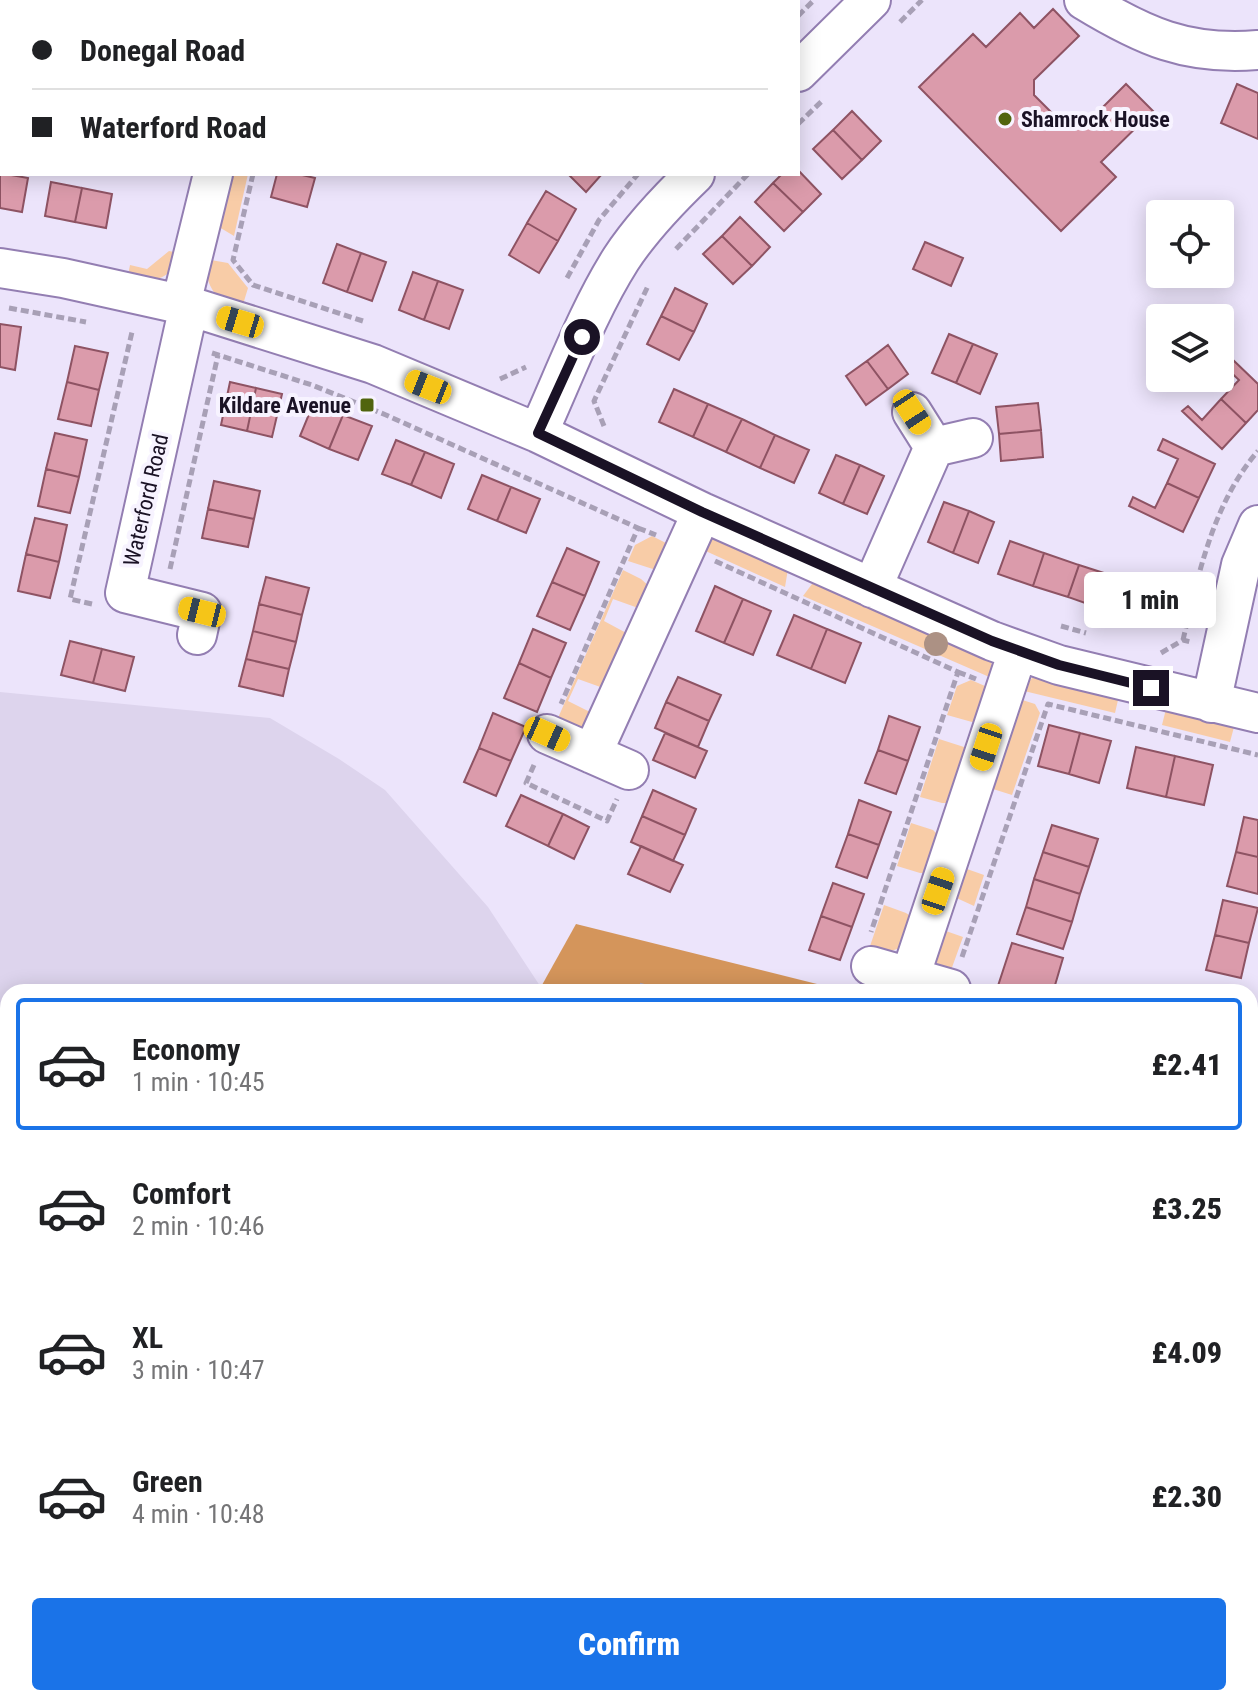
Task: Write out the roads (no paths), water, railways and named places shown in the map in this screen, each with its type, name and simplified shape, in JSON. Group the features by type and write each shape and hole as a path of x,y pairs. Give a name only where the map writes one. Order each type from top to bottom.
{"street":[{"path":"800,70 871,0"},
{"path":"1084,0 1125,24 1187,48 1232,52 1258,50"},
{"path":"185,305 213,176"},
{"path":"538,433 604,288 620,261 651,219 693,176"},
{"path":"0,268 185,305 373,364 538,433 702,512 1018,651 1059,665 1258,713"},
{"name":"Waterford Road","path":"185,305 181,344 125,593 202,612 197,635"},
{"path":"912,412 934,447"},
{"path":"934,447 973,438"},
{"path":"872,588 934,447"},
{"path":"592,754 702,512"},
{"path":"1211,703 1241,565 1258,525"},
{"path":"910,977 1018,651"},
{"path":"547,734 629,770"},
{"path":"870,954 910,977 934,984"}],"place":[{"name":"Shamrock House","path":"1005,119"},
{"name":"Kildare Avenue","path":"367,405"}]}
